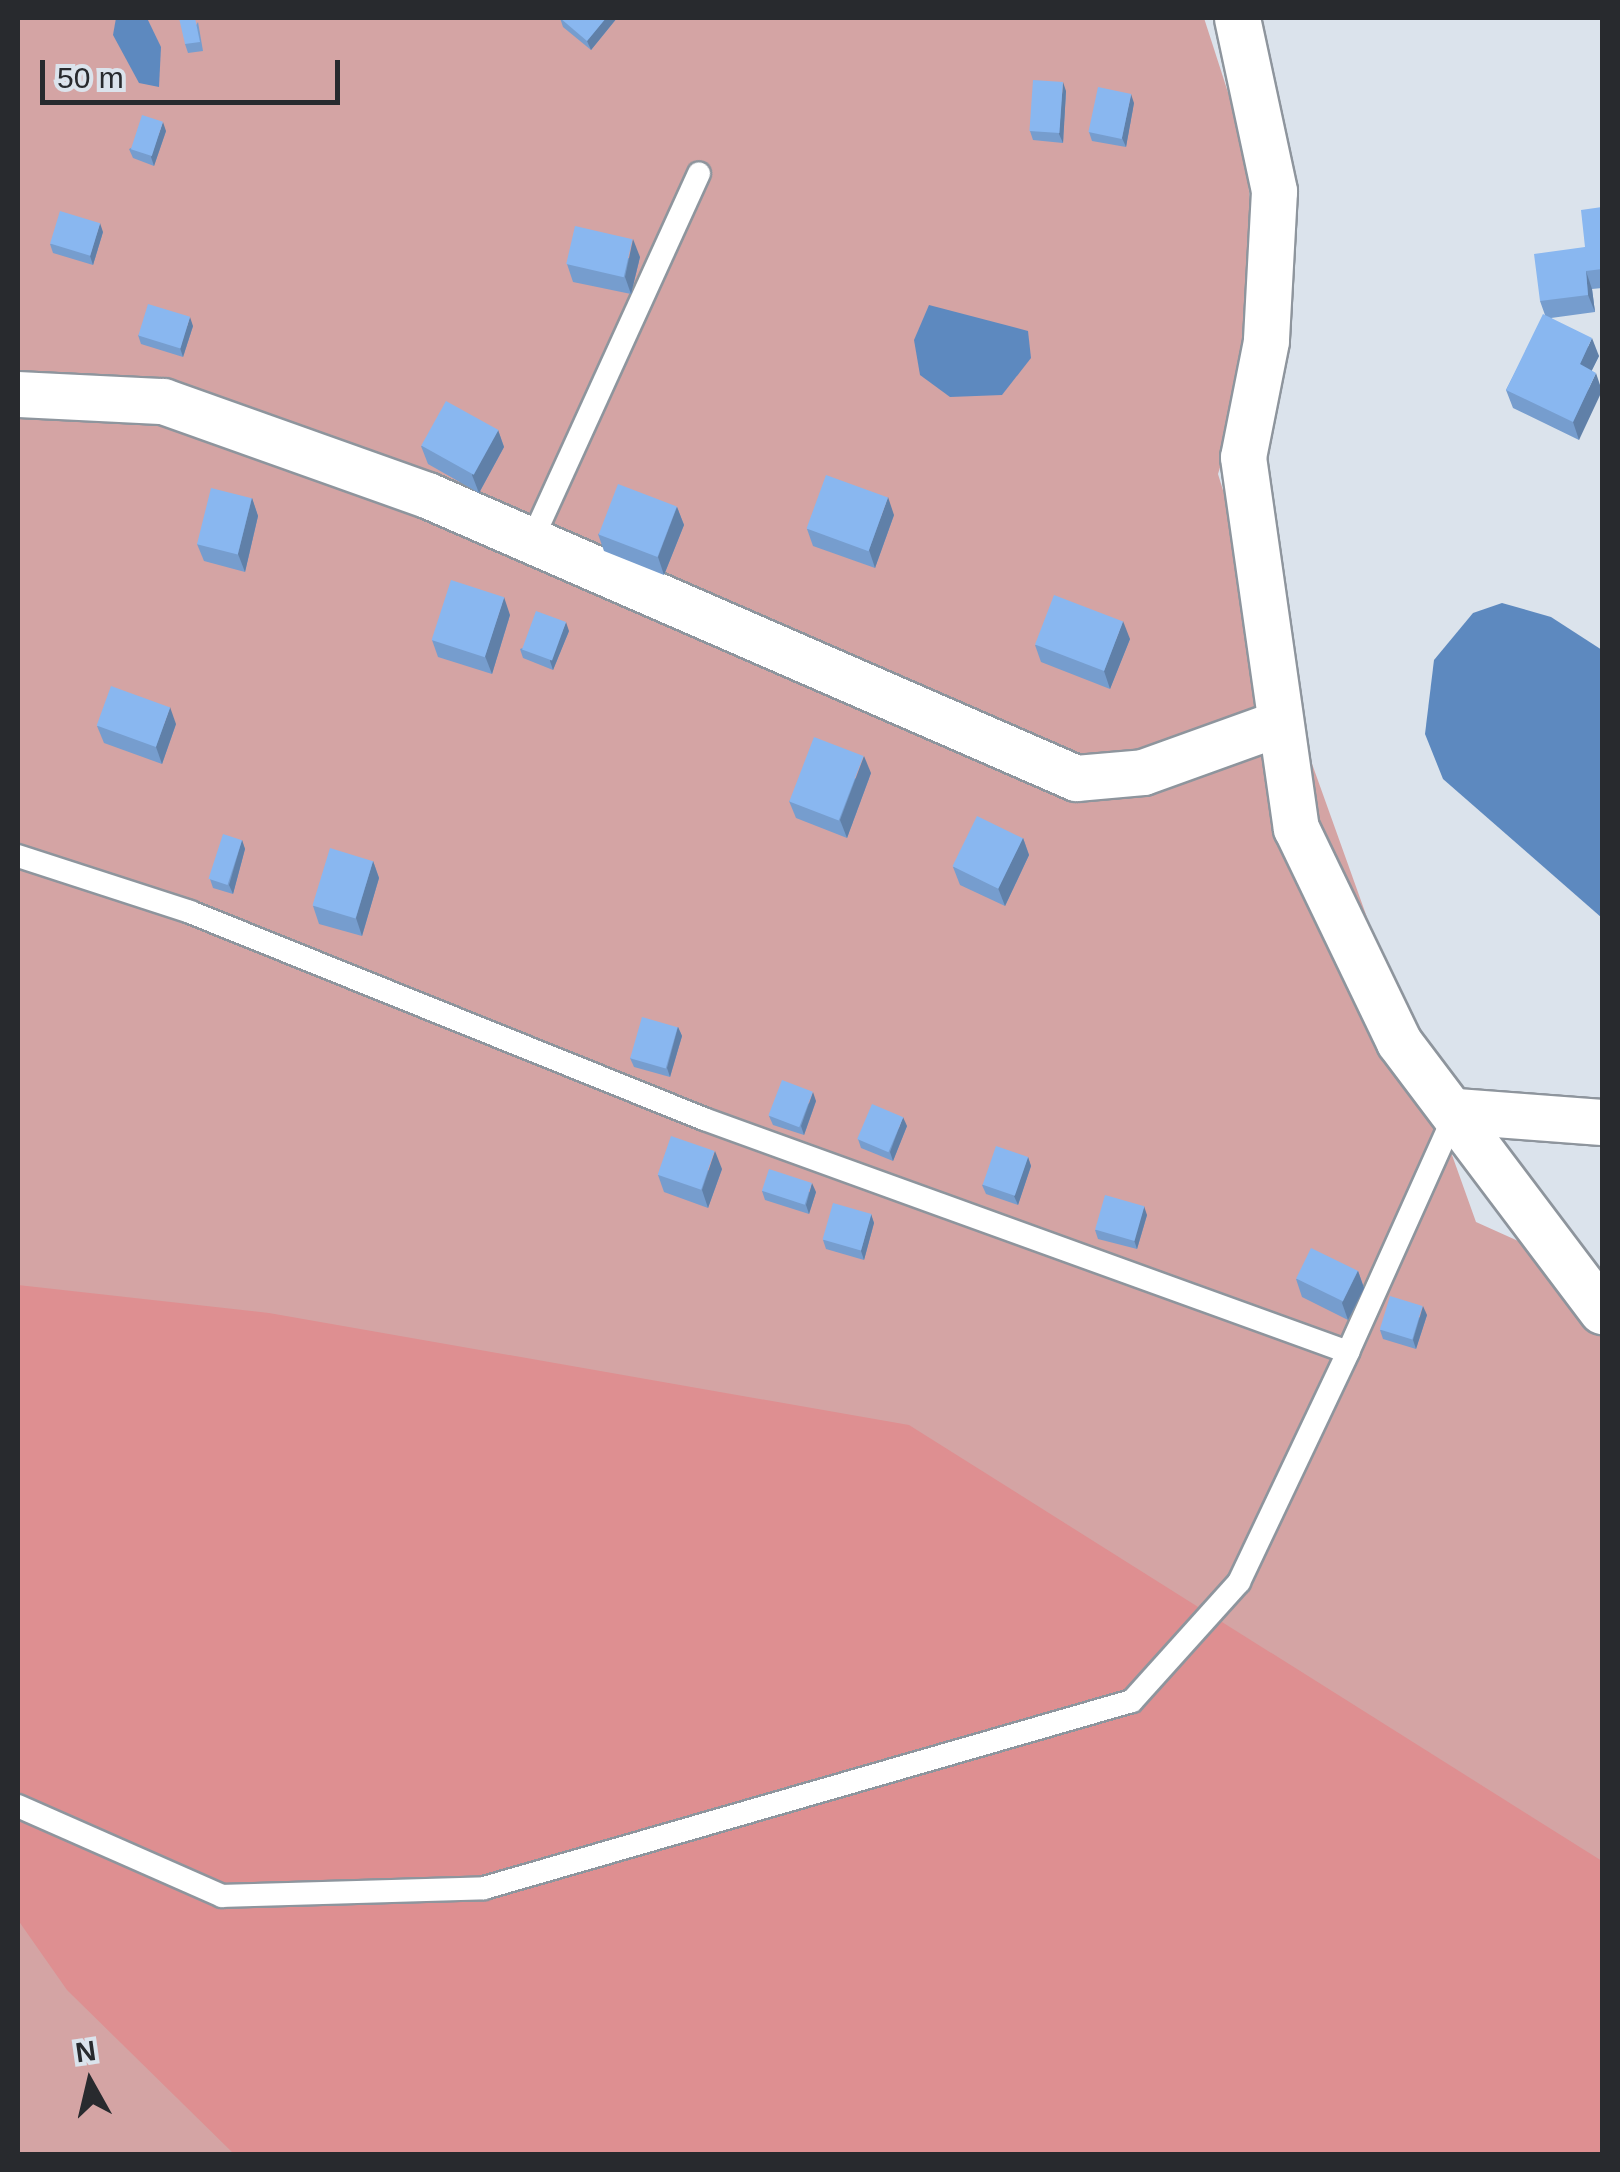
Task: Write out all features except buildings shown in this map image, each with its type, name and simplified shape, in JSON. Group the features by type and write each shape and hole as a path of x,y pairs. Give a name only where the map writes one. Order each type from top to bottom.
{"street":[{"path":"1237,18 1274,191 1266,341 1243,457 1276,724 1296,828 1399,1042 1456,1111 1602,1311"},
{"path":"18,394 163,401 531,542 1076,778 1143,772 1276,724"},
{"path":"1456,1111 1602,1122"}],"lane":[{"path":"531,542 699,174"},
{"path":"18,856 190,912 704,1119 1348,1352"},
{"path":"18,1806 222,1896 484,1888 1132,1701 1238,1582 1348,1352 1456,1111"}],"shaded area":[{"path":"18,18 1204,18 1244,142 1253,231 1244,389 1218,474 1277,666 1476,1222 1602,1279 1602,2154 18,2154"},
{"path":"18,1285 269,1313 909,1425 1602,1861 1602,2154 234,2154 67,1990 18,1920"}],"water":[{"path":"116,18 147,18 161,47 159,87 139,83 113,35"},
{"path":"929,305 1028,331 1031,358 1002,395 950,397 920,375 914,340"},
{"path":"1502,603 1551,617 1602,650 1602,918 1443,779 1425,734 1434,660 1473,613"}]}
